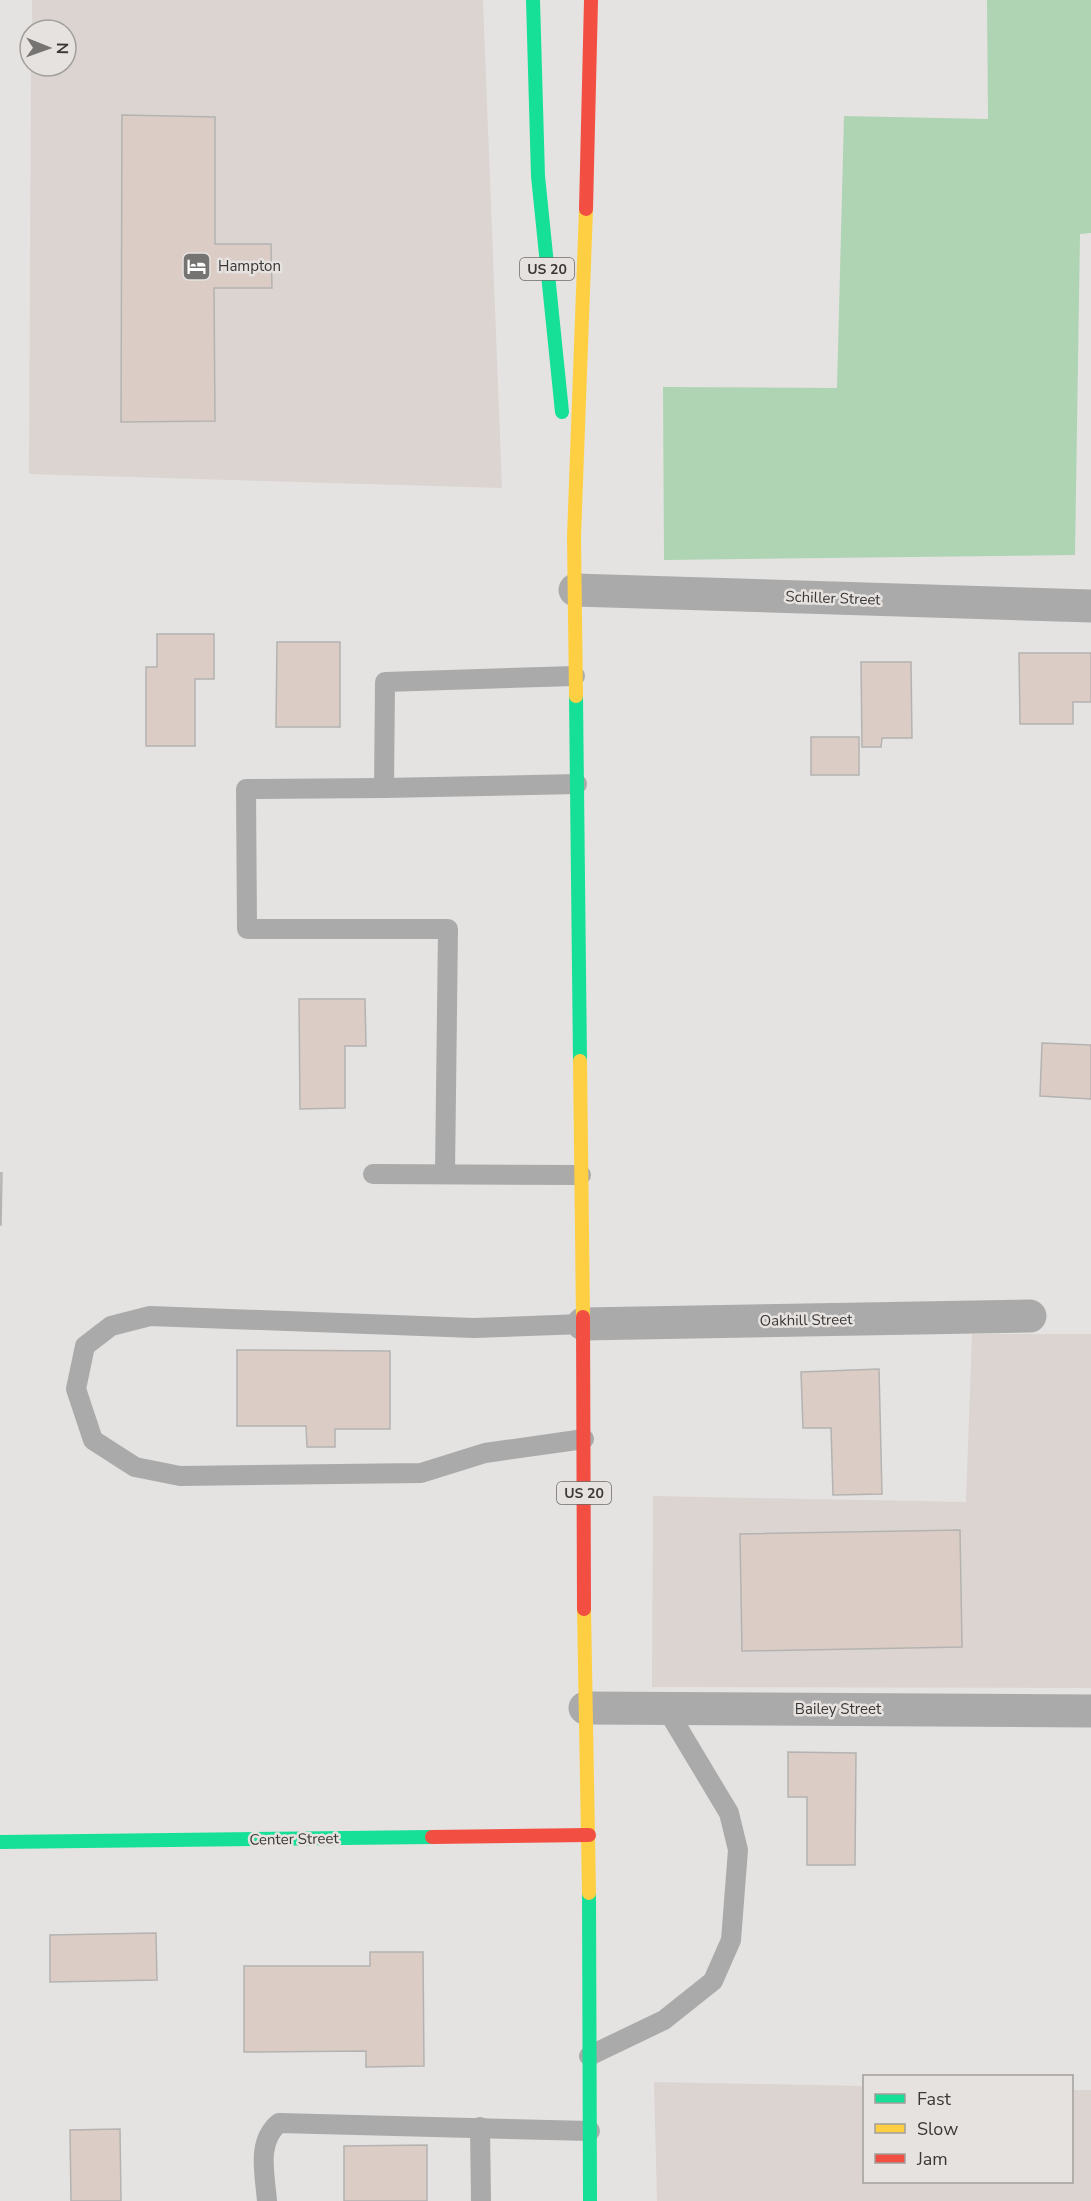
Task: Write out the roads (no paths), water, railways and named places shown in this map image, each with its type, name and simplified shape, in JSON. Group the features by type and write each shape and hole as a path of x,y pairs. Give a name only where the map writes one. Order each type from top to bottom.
{"main road":[{"name":"US 20","path":"533,0 538,176 574,537"},
{"name":"US 20","path":"590,2201 589,1835 585,1708 574,537 587,187 591,0"},
{"name":"Center Street","path":"0,1842 589,1835"}],"street":[{"name":"Schiller Street","path":"575,591 1091,606"},
{"name":"Oakhill Street","path":"583,1324 1030,1316"},
{"name":"Bailey Street","path":"585,1708 1091,1711"}],"lane":[{"path":"384,789 385,682 575,676"},
{"path":"445,1174 448,929 247,929 246,789 384,789 577,784"},
{"path":"373,1174 581,1175"},
{"path":"583,1324 474,1328 150,1316 111,1326 85,1346 76,1389 93,1440 135,1467 180,1476 421,1473 485,1454 584,1439"},
{"path":"588,2056 664,2020 713,1982 731,1940 738,1850 729,1813 666,1708"},
{"path":"267,2201 263,2150 269,2131 279,2122 590,2131"},
{"path":"480,2127 481,2201"}],"place":[{"name":"Hampton","path":"197,266"}]}
